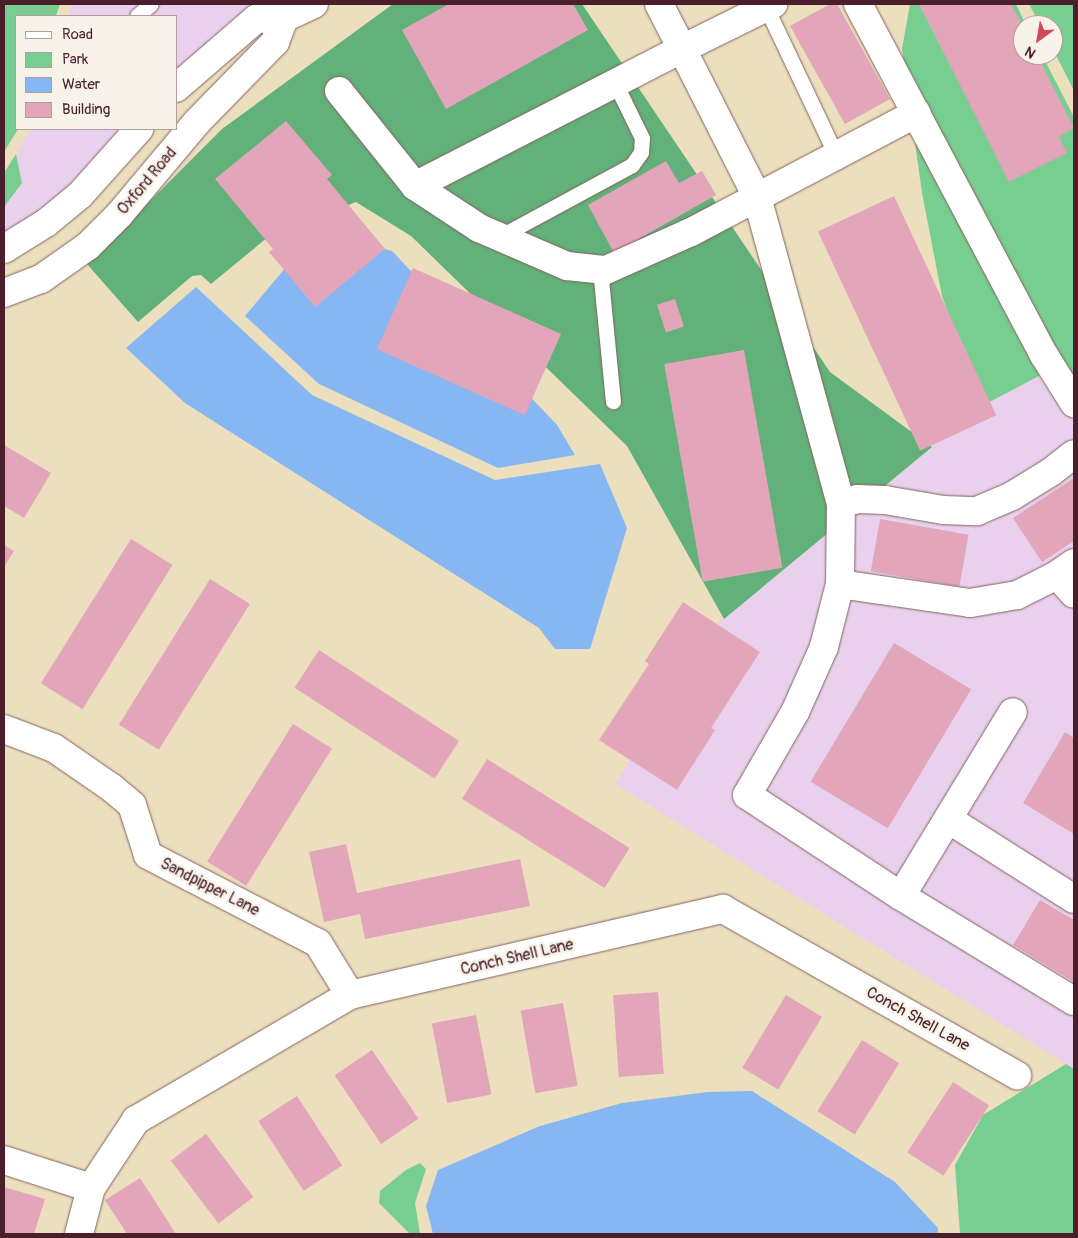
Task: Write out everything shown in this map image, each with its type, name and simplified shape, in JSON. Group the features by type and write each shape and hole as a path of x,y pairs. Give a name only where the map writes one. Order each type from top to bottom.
{"street":[{"path":"178,86 256,19 279,11 314,4"},
{"path":"659,4 757,197 841,504 840,584 824,647 796,712 747,796 901,896 1074,1001"},
{"path":"858,4 1044,355 1074,403"},
{"path":"415,186 769,6"},
{"name":"Oxford Road","path":"4,293 41,279 88,246 119,215 197,122 275,42 279,11"},
{"path":"339,91 415,186 479,228 499,237 567,266 606,270 691,232 916,113"},
{"path":"4,249 46,224 80,195 138,130"},
{"path":"841,504 857,499 885,500 943,510 977,511 1012,496 1051,472 1074,454"},
{"path":"840,584 970,603 1017,595 1069,577"},
{"path":"901,896 1013,712"},
{"name":"Sandpipper Lane","path":"4,729 54,748 112,788 132,805 148,855 318,943 350,995"},
{"path":"948,819 1074,899"},
{"name":"Conch Shell Lane","path":"79,1234 91,1188 136,1120 350,995 723,909 1017,1075"},
{"path":"4,1160 91,1188"}],"lane":[{"path":"138,15 150,4"},
{"path":"769,6 836,155"},
{"path":"499,237 632,165 641,152 642,138 615,84"},
{"path":"600,269 614,401"}],"shaded area":[{"path":"72,4 258,4 248,8 178,68 178,15 68,15"},
{"path":"30,130 120,130 71,185 40,212 4,233 4,207 22,183 16,154"},
{"path":"1054,368 1074,380 1074,1069 615,784 715,626 982,406"}],"green space":[{"path":"4,4 60,4 56,15 15,15 15,130 17,130 4,152"},
{"path":"393,4 582,4 830,372 932,447 724,619 627,446 411,236 356,202 268,237 211,284 201,275 192,276 138,322 87,264 222,129"},
{"path":"910,4 1016,4 1021,15 1013,15 1013,65 1047,65 1074,117 1074,380 1054,368 982,406 942,296 922,193 902,49"},
{"path":"1029,4 1074,4 1074,91 1061,65 1063,65 1063,15 1035,15"},
{"path":"16,154 22,183 4,207 4,173"},
{"path":"1066,1064 1074,1069 1074,1234 960,1234 955,1165 983,1115"},
{"path":"420,1163 426,1169 415,1203 420,1234 410,1234 379,1203 380,1191 406,1170"}],"water":[{"path":"313,235 354,241 392,251 557,425 575,455 498,468 319,384 245,316"},
{"path":"196,287 312,395 495,480 600,464 627,528 590,649 555,649 539,628 185,403 126,348"},
{"path":"752,1091 895,1182 938,1228 938,1234 433,1234 426,1206 438,1170 540,1126 622,1103 708,1092"}],"building":[{"path":"449,4 573,4 588,30 446,109 402,30"},
{"path":"830,4 837,4 890,99 845,124 790,26"},
{"path":"919,4 1011,4 1017,15 1013,15 1013,65 1042,65 1074,128 1059,137 1067,153 1009,182"},
{"path":"286,121 332,175 327,179 385,249 315,307 269,252 273,249 215,179"},
{"path":"666,161 679,183 702,171 716,195 614,253 588,205"},
{"path":"894,196 996,415 920,451 818,231"},
{"path":"413,268 561,334 525,415 377,349"},
{"path":"675,299 684,327 666,332 657,305"},
{"path":"744,350 782,568 703,582 664,364"},
{"path":"4,445 51,473 24,518 4,506"},
{"path":"1074,478 1074,541 1042,562 1013,518"},
{"path":"880,519 969,535 959,587 871,571"},
{"path":"131,539 173,565 82,709 41,683"},
{"path":"4,545 14,551 4,567"},
{"path":"210,579 250,604 159,750 119,725"},
{"path":"683,602 760,652 711,728 715,730 677,790 599,740 649,664 645,661"},
{"path":"894,643 971,689 888,828 811,782"},
{"path":"319,650 459,741 435,779 294,688"},
{"path":"293,724 332,748 246,886 207,861"},
{"path":"1065,732 1074,738 1074,834 1023,803"},
{"path":"487,759 629,848 605,888 462,799"},
{"path":"346,844 357,893 520,859 530,906 365,939 360,914 324,922 309,852"},
{"path":"1040,900 1074,920 1074,982 1013,945"},
{"path":"658,992 664,1074 619,1077 613,995"},
{"path":"786,995 822,1017 778,1089 742,1068"},
{"path":"563,1003 578,1086 535,1093 521,1010"},
{"path":"476,1015 491,1095 447,1103 432,1024"},
{"path":"862,1040 899,1063 855,1135 817,1111"},
{"path":"372,1050 418,1119 381,1144 335,1075"},
{"path":"953,1082 989,1105 943,1176 907,1152"},
{"path":"297,1096 342,1166 304,1191 258,1121"},
{"path":"206,1134 254,1197 218,1224 171,1160"},
{"path":"140,1178 176,1234 127,1234 105,1200"},
{"path":"4,1187 45,1199 34,1234 4,1234"}]}
